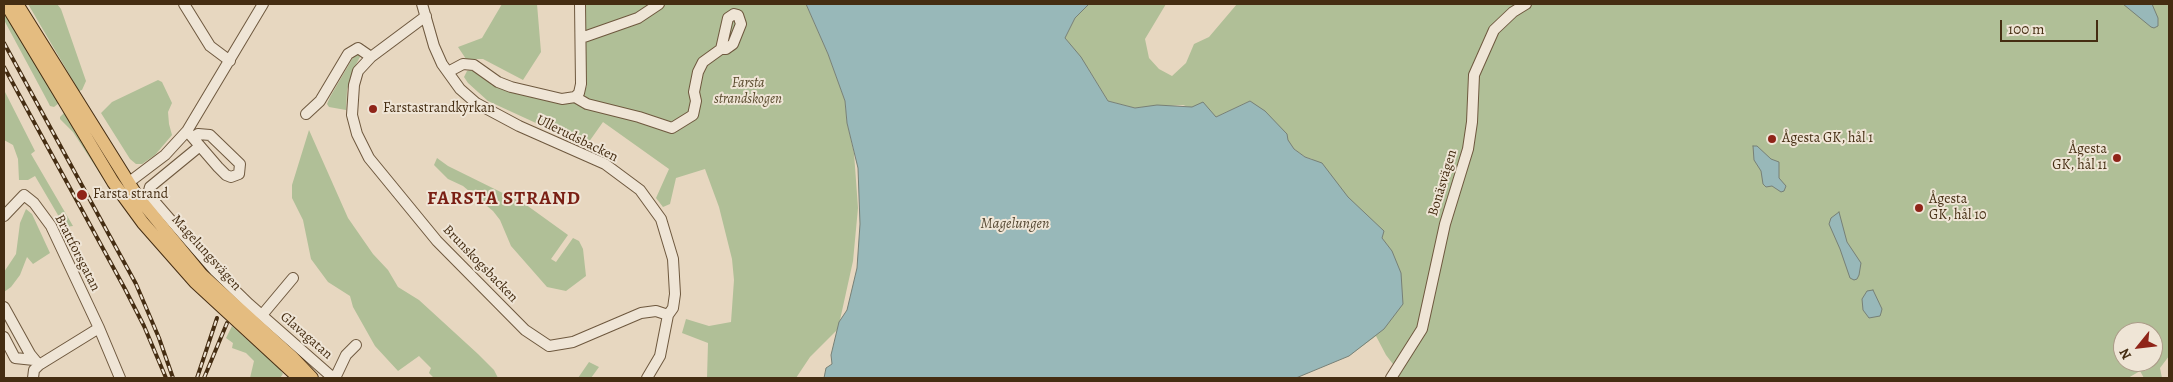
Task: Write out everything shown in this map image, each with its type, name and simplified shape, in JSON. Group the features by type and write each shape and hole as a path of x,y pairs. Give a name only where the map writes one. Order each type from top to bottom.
{"main road":[{"name":"Magelungsvägen","path":"6,4 165,250 195,282 299,378"},
{"name":"Magelungsvägen","path":"17,4 123,186 202,275 292,357 312,378"}],"street":[{"path":"184,4 210,46 230,61"},
{"path":"123,186 190,135 263,4"},
{"name":"Ullerudsbacken","path":"422,4 434,46 460,89 476,103 519,126 604,164 640,190 660,219 673,259 675,294 673,308 668,315 660,356 647,378"},
{"path":"448,72 463,64 474,66 498,82 511,87 562,99 574,97 579,93 582,84 580,4"},
{"path":"581,38 638,18 659,4"},
{"name":"Bonäsvägen","path":"1392,378 1422,329 1445,224 1468,149 1472,122 1474,76 1494,30 1513,12 1526,4"},
{"name":"Brunskogsbacken","path":"426,16 371,56 358,71 352,104 355,126 369,158 437,241 525,330 549,346 573,342 641,313 656,311 668,315"},
{"path":"306,114 320,101 348,54 358,48 371,56"},
{"path":"574,97 587,104 639,117 672,128 692,114 696,101 695,83 698,72 703,62 721,49"},
{"path":"190,135 210,135 240,164 239,174 231,177 226,175 190,135"},
{"name":"Glavagatan","path":"200,146 150,187 148,194 202,257 262,315 332,378 346,355 356,345"},
{"name":"Brattforsgatan","path":"4,216 24,194 34,203 51,226 99,328 120,378"},
{"name":"Glavagatan","path":"262,315 293,278"},
{"path":"4,307 36,363 33,378"},
{"path":"4,337 15,358 36,363 99,328"}],"green space":[{"path":"28,4 57,4 61,9 86,81 82,90 79,91"},
{"path":"502,4 537,4 541,52 523,80 483,59 466,59 458,47 482,38"},
{"name":"Farsta strandskogen","path":"583,4 806,4 828,54 845,101 847,123 854,153 858,208 853,261 838,329 810,357 796,378 707,378 708,343 682,333 686,319 709,326 731,322 734,280 732,259 719,207 705,169 676,178 670,204 663,207 656,198 669,169 603,122 586,146 488,101 464,77 467,71 471,70 517,93 581,95 587,86"},
{"path":"1089,4 1166,4 1145,39 1149,58 1159,69 1172,76 1186,63 1194,44 1209,37 1237,4 2169,4 2169,356 2163,364 2163,322 2113,322 2113,372 2138,372 2128,378 1391,378 1396,368 1386,355 1376,336 1349,356 1312,159 1305,157 1294,149 1250,101 1216,117 1183,105 1135,108 1108,101 1089,70 1065,38 1075,18"},
{"path":"4,9 59,103 54,107 50,106 4,20"},
{"path":"355,54 358,54 360,57 353,70 347,90 346,110 329,107 327,104 330,97"},
{"path":"158,80 162,82 172,103 168,112 172,135 155,155 142,164 136,164 130,159 101,113 112,102"},
{"path":"4,90 35,151 31,154 73,226 65,227 35,176 28,180 19,180 18,159 13,145 4,140"},
{"path":"64,113 111,186 110,189 73,132 60,119"},
{"path":"309,130 348,218 373,254 388,270 398,287 419,300 478,354 494,370 498,378 434,378 429,373 431,368 419,356 398,371 375,346 353,307 350,296 328,282 311,259 303,220 292,198 292,185"},
{"path":"437,158 448,166 525,204 568,235 551,259 556,262 573,238 579,241 583,249 586,276 566,291 547,287 511,246 500,220 493,211 463,186 448,179 434,165"},
{"path":"26,209 32,214 50,253 33,264 27,257 20,275 11,287 4,292 4,272 16,254 20,223"},
{"path":"232,326 280,369 283,374 280,378 250,378 254,361 246,353 232,348 233,343 226,338"},
{"path":"589,362 599,367 591,378 578,378"},
{"path":"2141,372 2161,372 2162,378 2144,378"}],"water":[{"name":"Magelungen","path":"806,4 1089,4 1075,18 1065,38 1081,57 1108,101 1135,108 1157,105 1192,107 1203,102 1216,117 1250,101 1265,111 1287,134 1288,140 1294,149 1305,157 1322,163 1348,197 1384,231 1382,238 1392,251 1401,273 1403,304 1384,329 1349,356 1296,378 824,378 826,368 832,364 831,355 839,322 847,310 857,268 860,224 858,168 847,123 845,101 828,54"},
{"path":"2123,4 2152,4 2158,18 2158,26 2151,27"},
{"path":"1753,146 1757,146 1771,159 1779,162 1779,178 1786,186 1784,191 1781,192 1772,186 1766,187 1763,184 1761,171 1754,160"},
{"path":"1839,212 1847,242 1861,263 1859,275 1854,280 1850,278 1829,224 1831,218"},
{"path":"1873,290 1882,309 1880,316 1869,318 1863,310 1862,299 1867,291"}],"railway":[{"path":"4,43 136,284 159,338 173,378"},
{"path":"4,67 125,289 144,326 166,378"},
{"path":"197,378 217,318"},
{"path":"204,378 227,323"}],"place":[{"name":"Farstastrandkyrkan","path":"373,109"},
{"name":"Ågesta GK, hål 1","path":"1772,139"},
{"name":"Ågesta GK, hål 11","path":"2117,158"},
{"name":"Farsta strand","path":"82,195"},
{"name":"Ågesta GK, hål 10","path":"1919,208"}],"district":[{"name":"FARSTA STRAND","path":"504,199"}]}
